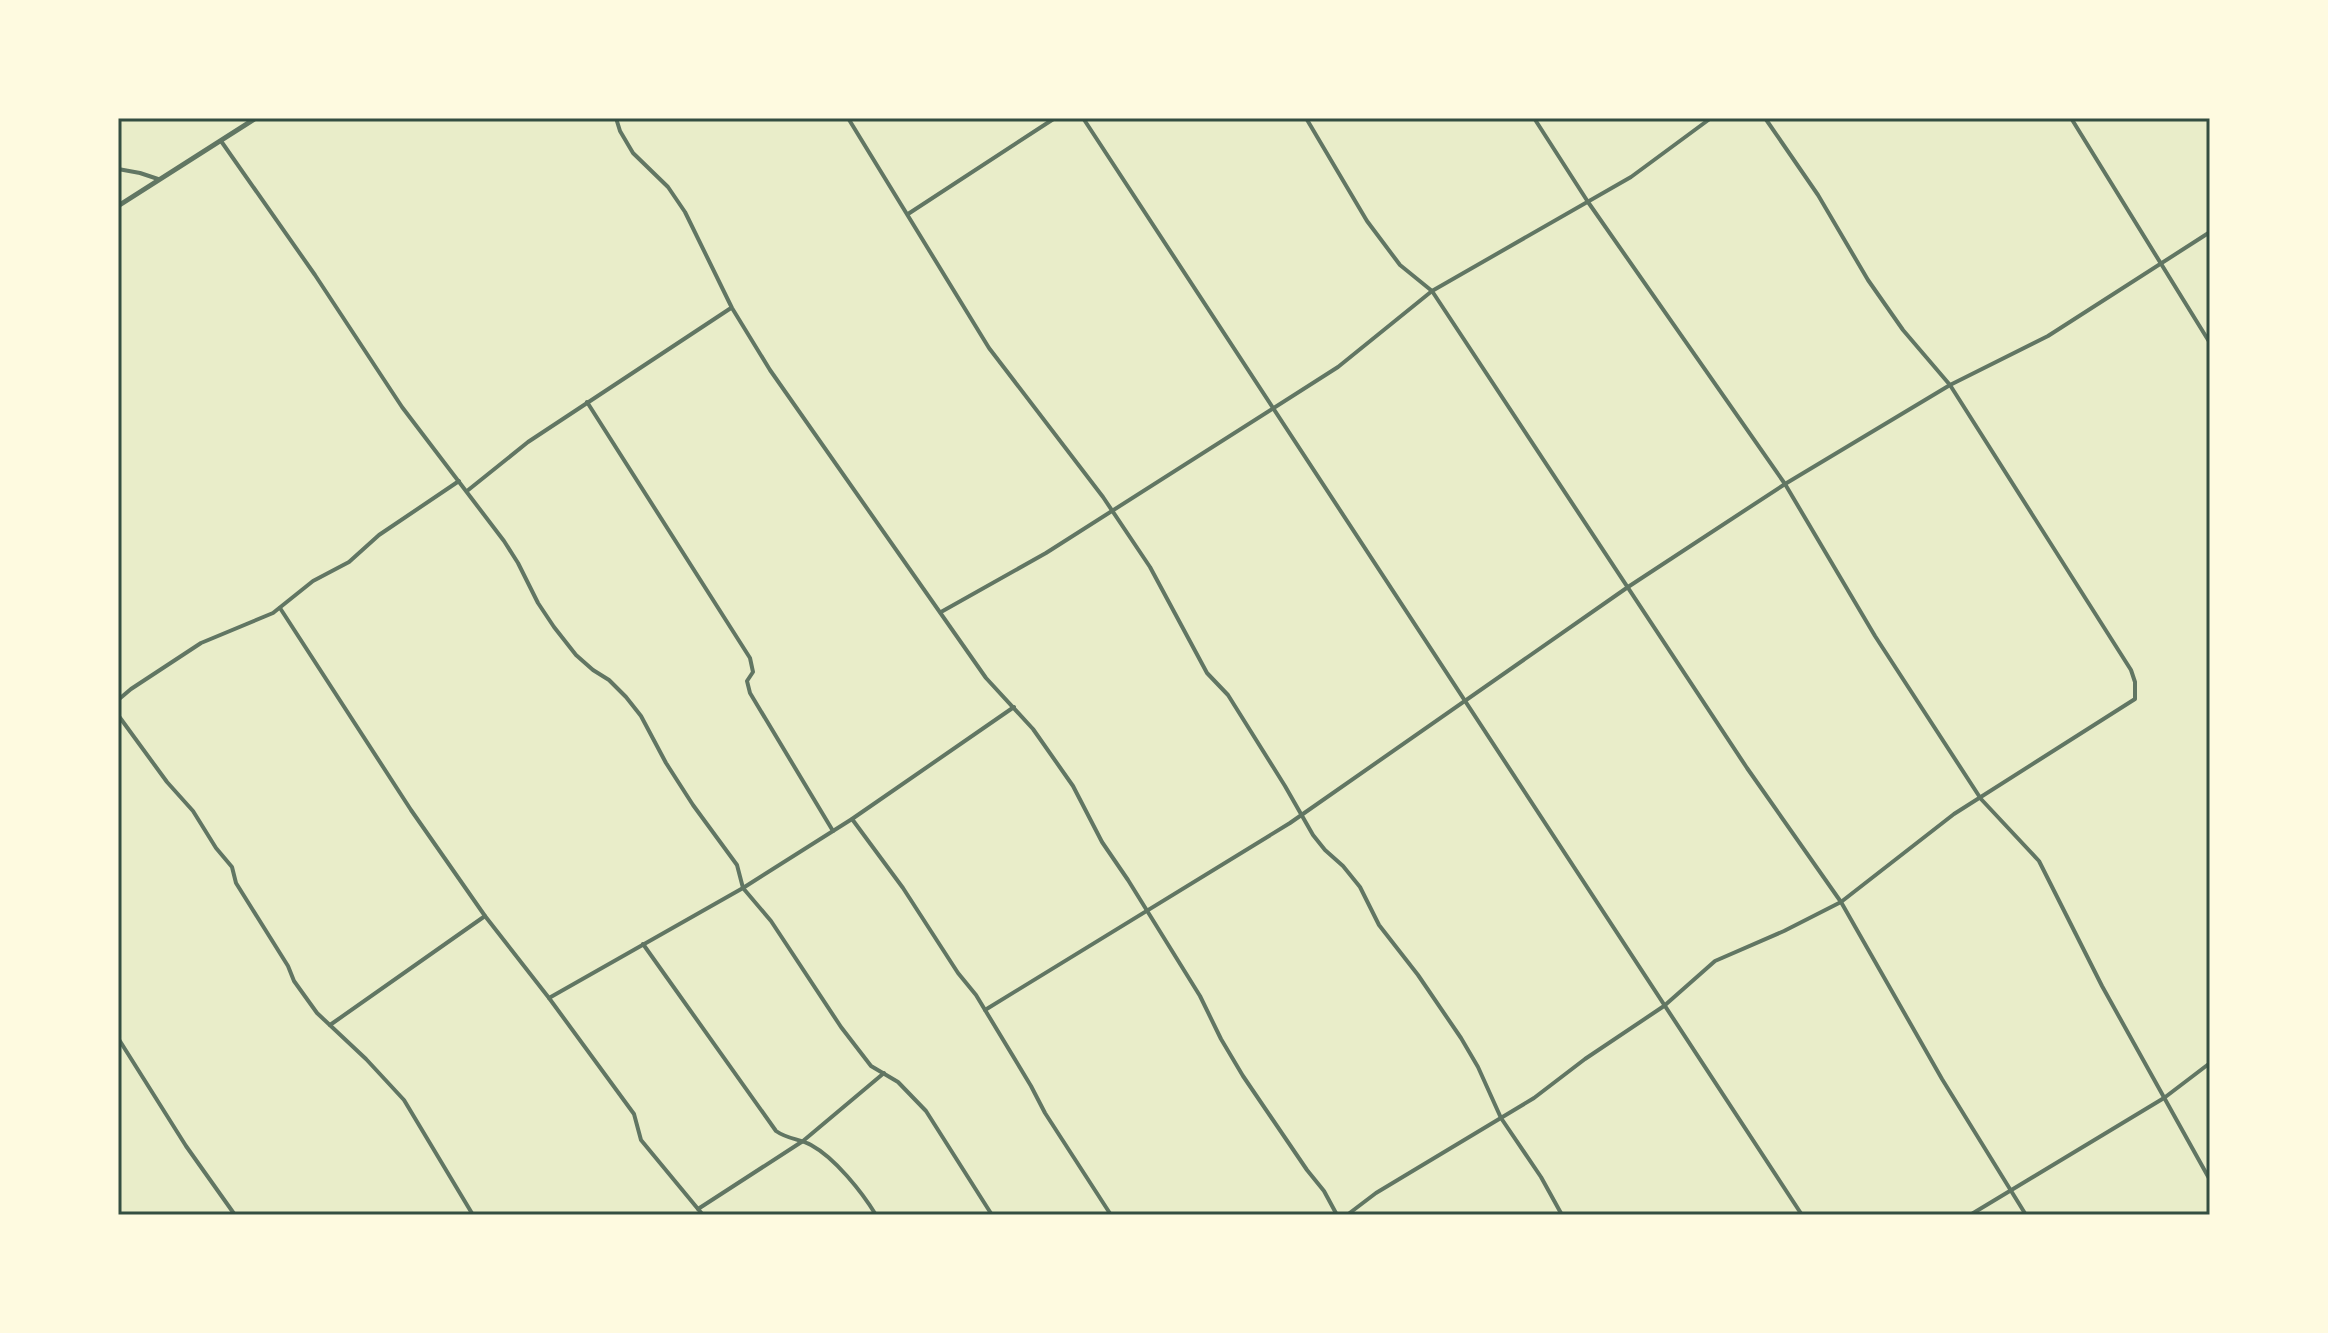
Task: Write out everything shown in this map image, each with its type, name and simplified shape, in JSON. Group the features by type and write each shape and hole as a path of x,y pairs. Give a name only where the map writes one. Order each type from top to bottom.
{"street":[{"path":"118,206 256,118"},
{"path":"616,118 633,153 668,187 685,212 732,308 770,370 986,678 1033,729 1073,786 1102,842 1200,996 1243,1076 1333,1204 1337,1215"},
{"path":"848,118 989,348 1057,435 1150,567 1207,673 1228,695 1313,835 1360,887 1379,925 1461,1038 1501,1118 1541,1177 1562,1215"},
{"path":"908,214 1055,118"},
{"path":"1083,118 1802,1215"},
{"path":"1306,118 1367,221 1400,265 1432,291 1747,768 1841,902 1942,1079 2026,1215"},
{"path":"1534,118 1588,202 1785,484 1898,672 1981,799 2039,861 2102,986 2210,1180"},
{"path":"941,612 1046,553 1338,367 1432,291 1631,177 1711,118"},
{"path":"1347,1215 1376,1193 1534,1098 1664,1006 1715,961 1841,902 1954,814 2135,699 2131,670 1950,385 1903,330 1868,280 1818,195 1765,118"},
{"path":"2071,118 2210,343"},
{"path":"221,141 402,407 504,541 538,603 561,636 576,655 609,680 641,716 693,805 737,865 743,888 771,921 857,1049 871,1066 898,1082 926,1111 992,1215"},
{"path":"118,169 160,180"},
{"path":"985,1010 1302,814 1628,587 1785,484 1950,385 2048,336 2210,232"},
{"path":"467,491 528,442 732,308"},
{"path":"587,402 750,658 753,672 747,681 750,693 833,831"},
{"path":"118,700 201,643 280,608 313,581 349,562 379,535 459,481"},
{"path":"280,608 411,810 485,916 634,1114 641,1140 703,1215"},
{"path":"549,998 743,888 852,819 1014,707"},
{"path":"118,715 232,867 236,883 288,966 294,981 317,1013 404,1100 473,1215"},
{"path":"852,819 903,888 985,1010 1045,1113 1111,1215"},
{"path":"330,1025 485,916"},
{"path":"643,944 776,1131 822,1151 866,1198 876,1215"},
{"path":"118,1038 186,1146 235,1215"},
{"path":"1970,1215 2164,1098 2210,1063"},
{"path":"698,1209 803,1141 884,1073"}]}
